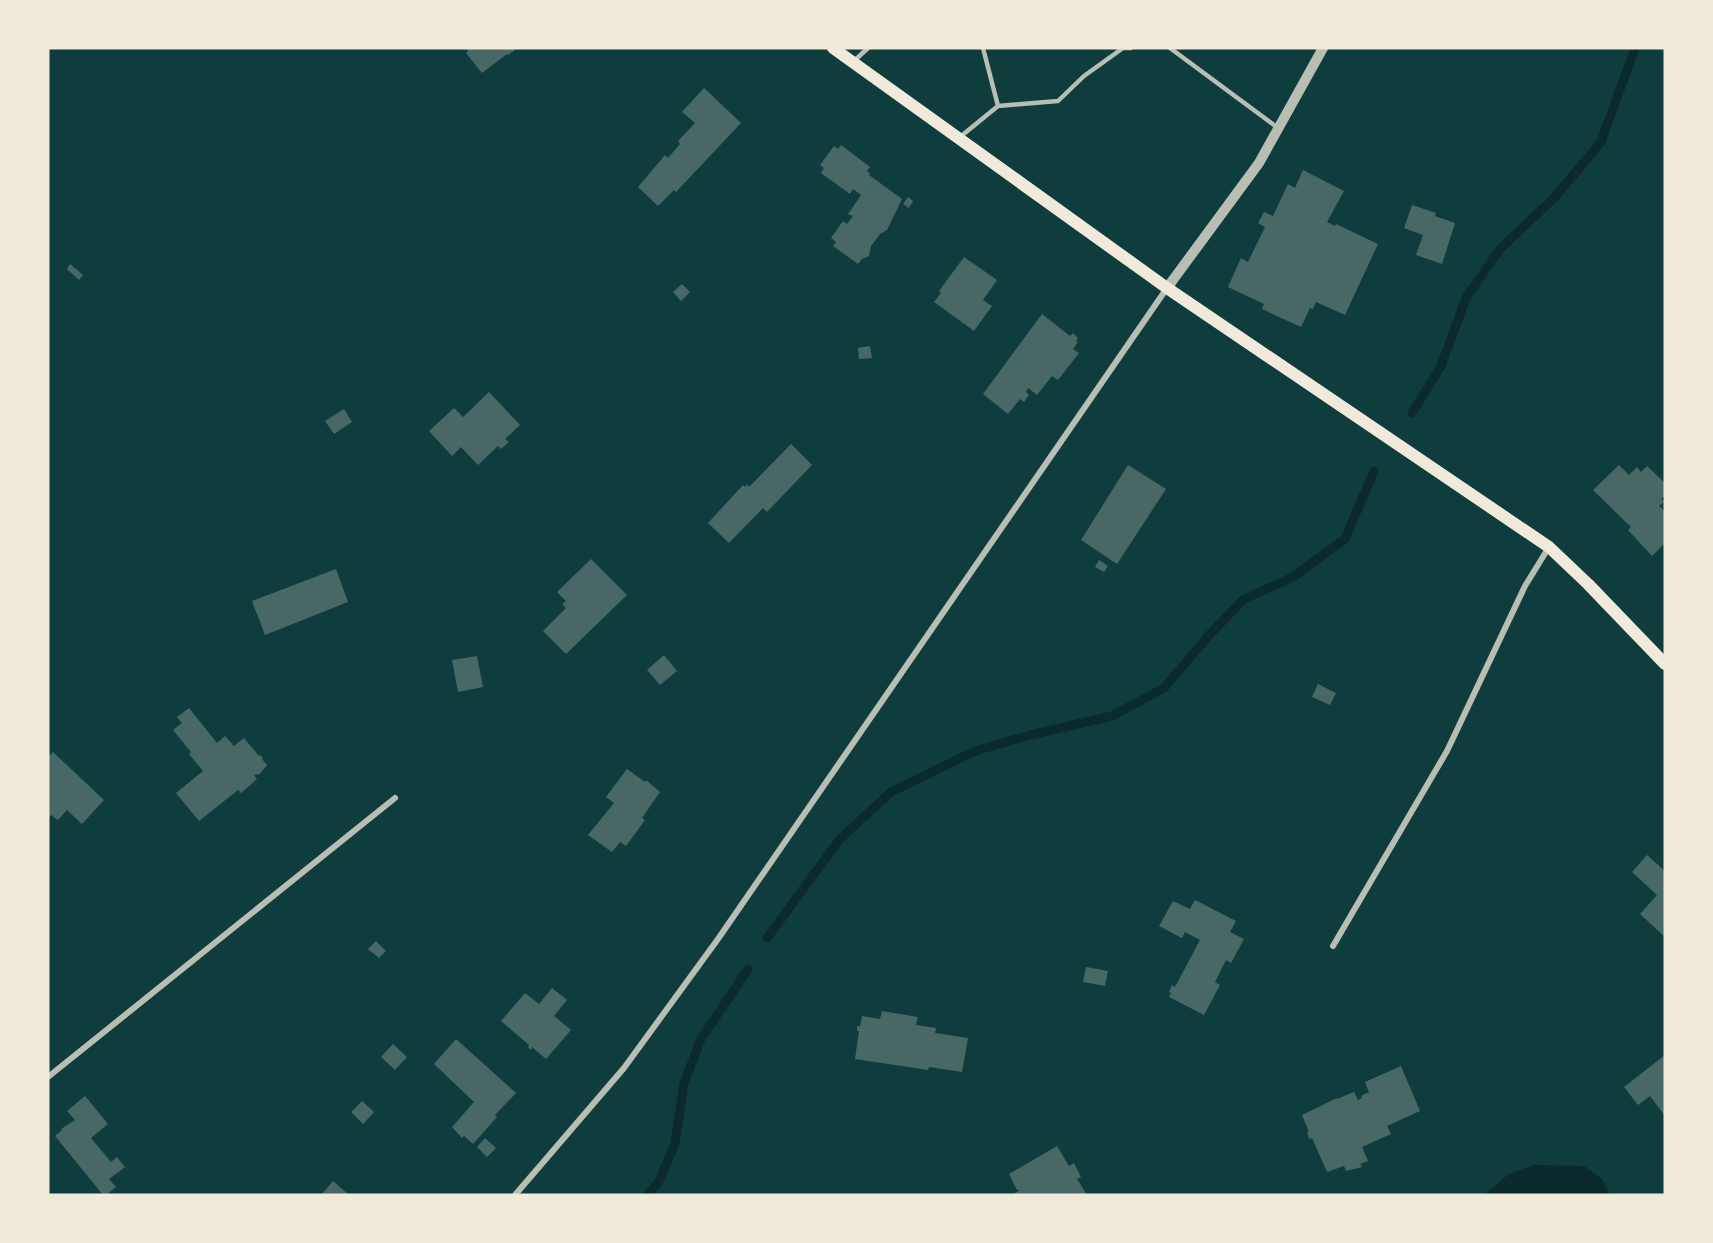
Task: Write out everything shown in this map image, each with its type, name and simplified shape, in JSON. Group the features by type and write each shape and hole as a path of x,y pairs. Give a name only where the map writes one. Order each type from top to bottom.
{"main road":[{"path":"833,48 1167,288 1549,547 1665,664"}],"street":[{"path":"515,1195 624,1068 718,939 1167,288 1259,163 1323,48"},
{"path":"1333,946 1447,751 1525,586 1549,547"},
{"path":"48,1077 395,798"}],"lane":[{"path":"852,62 868,48"},
{"path":"982,48 998,106"},
{"path":"957,139 998,106 1058,100 1084,76 1123,48 1131,48"},
{"path":"1170,48 1278,128"}],"water":[{"path":"1533,1165 1584,1166 1602,1179 1610,1195 1484,1195 1509,1174"}],"building":[{"path":"466,48 513,48 515,50 482,73 466,53 468,51"},
{"path":"704,88 741,123 676,192 674,190 658,206 638,187 665,155 668,158 680,144 678,141 695,123 682,112"},
{"path":"841,145 870,167 867,171 869,175 902,199 887,230 880,234 871,246 869,256 858,264 833,246 836,242 831,238 843,221 847,224 853,216 848,214 861,195 853,189 850,194 821,173 824,168 820,165 834,146 838,149"},
{"path":"1303,170 1344,191 1327,222 1378,244 1345,315 1316,302 1313,309 1310,308 1301,327 1262,309 1264,304 1228,287 1241,258 1248,262 1265,227 1258,223 1264,212 1273,216 1288,184 1295,188"},
{"path":"908,197 913,201 909,208 903,204"},
{"path":"1412,205 1436,213 1435,216 1455,223 1442,264 1416,255 1423,235 1404,228"},
{"path":"964,257 997,280 983,300 992,306 974,331 934,302 941,293 939,291"},
{"path":"70,264 83,275 79,280 67,269"},
{"path":"682,284 690,292 681,301 673,292"},
{"path":"1042,314 1070,336 1073,333 1078,338 1073,349 1079,353 1058,380 1052,376 1037,395 1028,388 1026,392 1029,395 1024,402 1020,399 1008,414 983,394"},
{"path":"870,346 872,358 859,359 858,348"},
{"path":"489,392 520,425 505,439 509,442 501,449 498,446 478,465 461,447 452,456 429,431 454,408 463,417"},
{"path":"344,409 352,422 334,434 325,421"},
{"path":"791,444 812,465 767,512 763,508 729,543 708,523 743,485 745,487 747,484 749,487"},
{"path":"1128,465 1166,489 1117,564 1081,540"},
{"path":"1619,465 1629,475 1637,467 1641,472 1647,466 1665,483 1665,496 1661,499 1664,502 1659,506 1665,511 1665,543 1652,556 1628,530 1631,527 1593,490"},
{"path":"591,559 627,595 566,654 543,631 566,608 562,604 566,601 557,592"},
{"path":"1099,560 1108,566 1104,572 1095,567"},
{"path":"336,569 348,602 265,635 252,601"},
{"path":"664,655 677,671 660,685 647,670"},
{"path":"477,656 483,687 458,692 452,660"},
{"path":"1318,684 1336,693 1330,705 1312,697"},
{"path":"189,708 217,743 225,736 234,746 244,738 267,765 260,774 254,775 257,779 241,793 238,790 199,821 176,793 203,771 173,730 182,723 177,717"},
{"path":"53,752 104,800 82,824 67,810 58,820 51,815 48,818 48,757"},
{"path":"627,769 645,782 646,780 660,792 642,818 645,820 626,846 620,842 612,852 588,835 614,803 606,797"},
{"path":"1647,855 1665,871 1665,937 1640,914 1657,895 1632,872"},
{"path":"1195,900 1236,921 1230,932 1244,939 1231,963 1226,960 1215,982 1220,985 1204,1015 1169,997 1172,985 1175,987 1200,940 1185,932 1182,938 1159,926 1173,901 1190,909"},
{"path":"376,941 386,951 379,958 368,949"},
{"path":"1086,967 1108,971 1105,986 1083,982"},
{"path":"552,988 567,1000 554,1016 571,1030 546,1059 532,1047 531,1050 529,1045 501,1021 525,993 539,1004"},
{"path":"882,1011 918,1017 916,1025 936,1028 935,1033 968,1038 962,1072 929,1067 928,1070 855,1059 859,1031 857,1031 857,1026 860,1026 862,1016 880,1019"},
{"path":"456,1039 516,1093 495,1115 497,1117 473,1144 464,1136 462,1138 452,1127 474,1102 434,1064"},
{"path":"393,1044 407,1057 395,1070 381,1057"},
{"path":"1665,1055 1665,1116 1650,1096 1638,1105 1624,1087"},
{"path":"1401,1066 1420,1111 1387,1126 1391,1134 1362,1147 1368,1161 1360,1164 1362,1167 1346,1171 1344,1166 1327,1172 1312,1138 1309,1139 1307,1132 1309,1132 1302,1115 1354,1092 1358,1100 1369,1092 1365,1082"},
{"path":"85,1096 108,1124 91,1138 111,1162 117,1157 125,1167 109,1179 116,1187 106,1195 103,1195 55,1136 75,1120 67,1111"},
{"path":"362,1101 374,1112 363,1124 351,1112"},
{"path":"485,1138 496,1148 487,1157 477,1147"},
{"path":"1057,1146 1069,1166 1074,1163 1081,1177 1077,1179 1087,1195 1012,1195 1020,1190 1017,1190 1009,1174"},
{"path":"333,1181 349,1195 321,1195"}],"waterway":[{"path":"1412,413 1441,366 1466,298 1500,249 1555,197 1601,142 1635,48"},
{"path":"767,938 840,839 891,792 975,751 1030,735 1112,716 1164,688 1211,633 1244,599 1293,577 1345,539 1374,471"},
{"path":"647,1195 658,1183 675,1144 684,1083 701,1039 748,969"}]}
